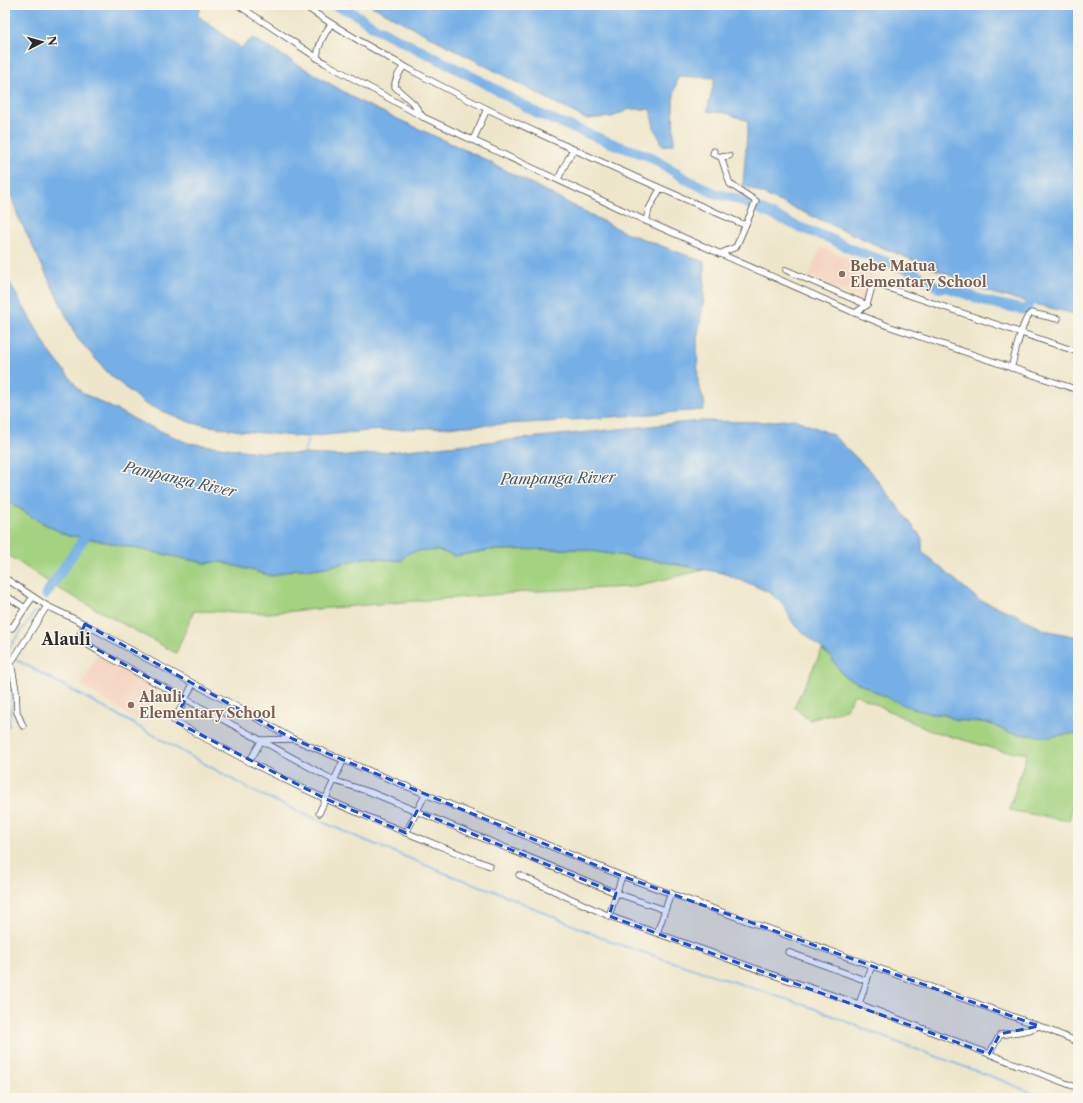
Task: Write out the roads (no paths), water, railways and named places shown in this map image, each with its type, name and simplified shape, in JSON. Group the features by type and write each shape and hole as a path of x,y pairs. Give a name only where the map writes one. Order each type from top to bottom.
{"street":[{"path":"238,5 317,58 423,117 646,221 855,313 1078,390"},
{"path":"303,5 331,24 404,66 488,109 660,189 745,225"},
{"path":"317,58 319,44 331,24"},
{"path":"404,66 396,79 394,84 395,87 414,104 423,117"},
{"path":"473,140 488,109"},
{"path":"558,179 573,149"},
{"path":"714,151 713,154 721,157 729,156"},
{"path":"719,254 736,247 756,201 730,184 721,157"},
{"path":"646,221 649,209 660,189"},
{"path":"786,270 867,305"},
{"path":"855,313 867,305 872,286 875,285 1078,352"},
{"path":"1012,368 1020,334 1027,316 1031,313 1058,319"},
{"path":"5,578 47,606 85,624 293,739 343,761 622,876 872,964 1078,1042"},
{"path":"5,595 25,608"},
{"path":"5,624 12,628 33,597"},
{"path":"23,726 17,712 16,690 11,663 47,606"},
{"path":"85,624 78,639 335,781 370,792 616,893 665,910"},
{"path":"193,684 174,722 249,762 326,799 406,833 490,866"},
{"path":"262,740 293,739"},
{"path":"249,762 262,740"},
{"path":"319,813 343,761"},
{"path":"406,833 425,794"},
{"path":"519,875 609,916 779,978 859,1004 1078,1088"},
{"path":"609,916 622,876"},
{"path":"657,933 671,893"},
{"path":"788,952 867,981"},
{"path":"859,1004 872,964"},
{"path":"989,1054 1000,1035 1029,1030 1039,1026"}],"water":[{"path":"5,5 202,5 197,15 241,48 253,38 361,102 480,157 622,231 704,262 704,300 697,339 698,383 705,404 703,410 546,422 368,431 305,437 241,431 192,423 145,404 110,375 77,338 18,216 5,177"},
{"path":"370,5 1078,5 1078,315 995,294 874,244 743,185 748,121 726,113 707,111 715,78 678,76 673,100 674,144 663,146 654,127 650,109 630,109 612,117 586,119"},
{"name":"Pampanga River","path":"5,275 49,351 81,392 142,423 188,443 258,452 347,456 700,421 765,422 794,419 833,435 871,472 922,538 922,552 979,600 1015,614 1044,630 1078,637 1078,733 1049,737 1010,733 988,723 957,720 942,714 931,714 911,708 890,699 844,676 830,656 793,623 783,604 770,593 723,573 579,549 491,550 455,556 440,551 424,550 408,553 401,561 368,557 331,566 311,569 295,569 272,576 221,562 205,563 82,537 68,536 37,520 5,499"}],"waterway":[{"path":"334,5 352,12 374,27 479,80 539,114 616,145 649,156 684,178 714,193 737,199 851,249 911,271 939,288 946,287 988,302 1025,310 1039,292"},
{"path":"303,456 309,436"},
{"path":"46,594 91,528"},
{"path":"6,652 36,610"},
{"path":"5,652 253,791 345,832 452,876 500,893 609,941 816,1009 891,1040 1001,1080 1044,1098"},
{"path":"5,671 12,696 9,726 5,728"}],"place":[{"name":"Bebe Matua Elementary School","path":"842,274"},
{"name":"Alauli Elementary School","path":"131,705"}],"district":[{"name":"Alauli","path":"66,639"}]}
